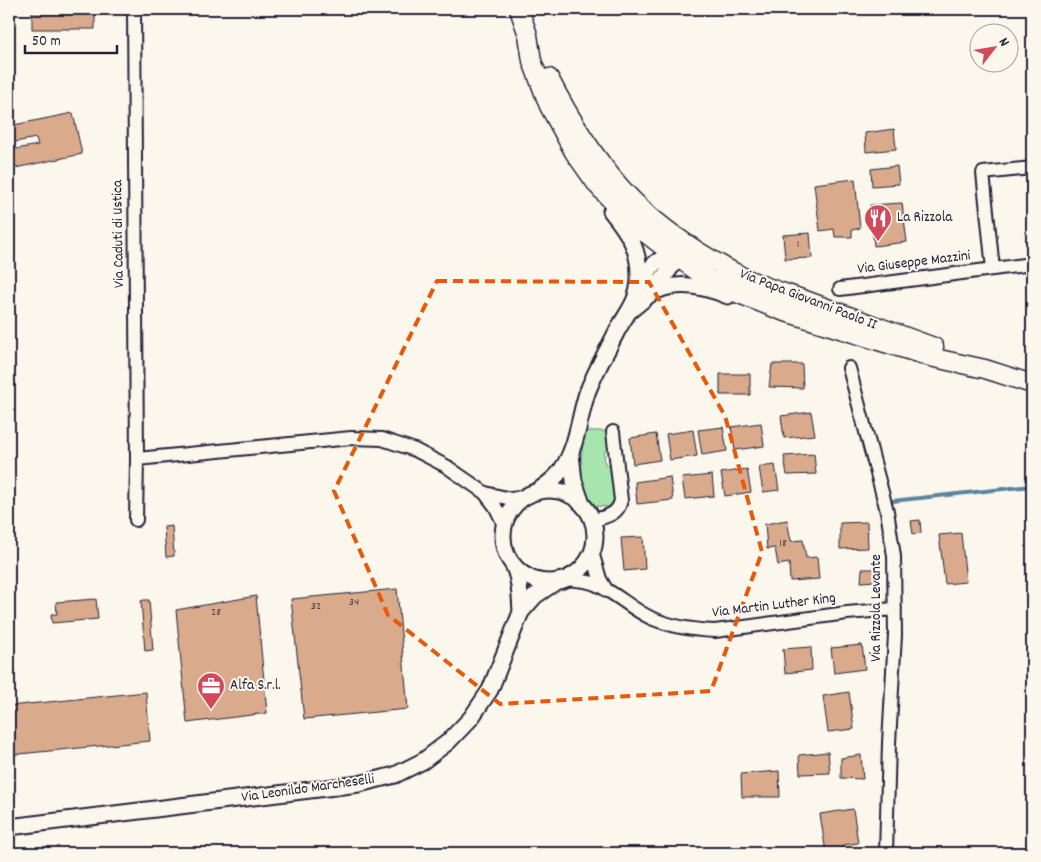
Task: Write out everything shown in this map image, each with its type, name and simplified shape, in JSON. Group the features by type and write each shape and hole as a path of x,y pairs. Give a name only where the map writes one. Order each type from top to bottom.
{"main road":[{"name":"Via Papa Giovanni Paolo II","path":"519,9 528,35 558,96 594,152 623,190 657,222 707,278 739,294 782,311 930,357 985,369 1032,384"},
{"name":"Via Papa Giovanni Paolo II","path":"528,35 532,61 549,106 574,152 598,186 635,225 679,248 745,278 955,354 985,369"}],"street":[{"name":"Via Caduti di Ustica","path":"134,9 136,520"},
{"name":"Via Papa Giovanni Paolo II","path":"556,119 557,132 564,148 634,243 638,263 639,300 666,288 688,285 712,289 786,319 807,319"},
{"name":"Via Giuseppe Mazzini","path":"992,269 983,173 1032,168"},
{"path":"504,530 508,514 515,505 555,478 563,469 571,453 588,393 618,329 639,300 672,266 679,248"},
{"name":"Via Giuseppe Mazzini","path":"840,288 1032,264"},
{"name":"Via Rizzola Levante","path":"849,368 887,511 896,580 895,635 888,743 886,853"},
{"path":"592,521 616,513 620,508 621,500 613,432"},
{"path":"137,459 351,438 382,439 415,450 446,466 485,493 495,506 502,520 505,549 510,559 523,573 535,580 547,582 561,580 582,567 592,552"},
{"path":"571,453 574,481 582,504 592,521 595,531 592,552 600,579 607,591"},
{"path":"485,493 511,499 549,490 565,492 582,504"},
{"name":"Via Leonildo Marcheselli","path":"510,559 516,571 521,612"},
{"name":"Via Martin Luther King","path":"561,580 581,580 596,584 650,618 693,630 715,631 847,613 895,609"},
{"name":"Via Leonildo Marcheselli","path":"9,827 360,784 396,775 423,761 448,742 471,718 490,690 521,612 535,596 561,580"}],"highlighted area":[{"path":"437,281 649,282 725,416 762,552 711,691 500,704 388,615 334,491"}],"green space":[{"path":"585,431 606,431 608,449 604,452 605,464 611,466 614,500 609,507 595,506 581,487 578,477"}],"building":[{"path":"32,9 95,9 95,29 32,29"},
{"path":"73,113 82,154 15,168 11,150 38,145 36,138 10,143 9,126"},
{"path":"894,129 896,149 866,152 865,133"},
{"path":"897,166 899,184 872,186 871,169"},
{"path":"855,179 860,228 852,230 852,237 835,237 834,229 820,231 814,184"},
{"path":"902,203 907,242 874,246 870,205"},
{"path":"810,233 812,258 785,259 783,235"},
{"path":"772,364 802,364 803,388 769,387"},
{"path":"720,374 750,374 750,395 720,395"},
{"path":"811,412 815,435 784,438 781,416"},
{"path":"761,423 764,446 735,450 731,427"},
{"path":"723,427 727,451 702,455 698,430"},
{"path":"693,430 697,456 670,460 666,434"},
{"path":"656,434 660,460 633,464 630,438"},
{"path":"814,454 816,474 787,475 784,456"},
{"path":"775,465 779,490 763,492 759,467"},
{"path":"747,469 751,492 725,496 721,473"},
{"path":"712,475 714,496 685,499 682,478"},
{"path":"670,477 673,500 637,504 635,482"},
{"path":"787,520 791,541 803,540 806,558 817,557 819,579 790,581 789,563 778,565 775,548 767,549 765,524"},
{"path":"920,520 921,533 913,534 911,521"},
{"path":"867,522 868,548 840,549 840,523"},
{"path":"172,526 174,556 166,557 164,527"},
{"path":"961,533 966,582 945,584 939,535"},
{"path":"643,537 645,569 624,571 621,538"},
{"path":"862,569 875,569 876,581 861,582"},
{"path":"397,589 408,709 304,719 291,599"},
{"path":"256,596 267,713 187,723 176,610"},
{"path":"96,599 98,619 52,623 51,614 57,614 56,602"},
{"path":"149,600 153,650 145,651 141,601"},
{"path":"862,645 865,669 834,673 831,648"},
{"path":"811,647 812,670 785,673 783,649"},
{"path":"146,692 150,741 9,755 9,706"},
{"path":"849,692 854,729 828,732 823,696"},
{"path":"828,752 830,773 800,774 799,755"},
{"path":"861,755 863,779 841,778 841,758"},
{"path":"779,771 780,797 742,797 741,774"},
{"path":"853,809 858,843 843,845 844,852 826,853 820,814"}],"waterway":[{"path":"892,501 1032,486"}],"place":[{"name":"La Rizzola","path":"878,242"},
{"name":"Alfa S.r.l.","path":"211,710"}]}
